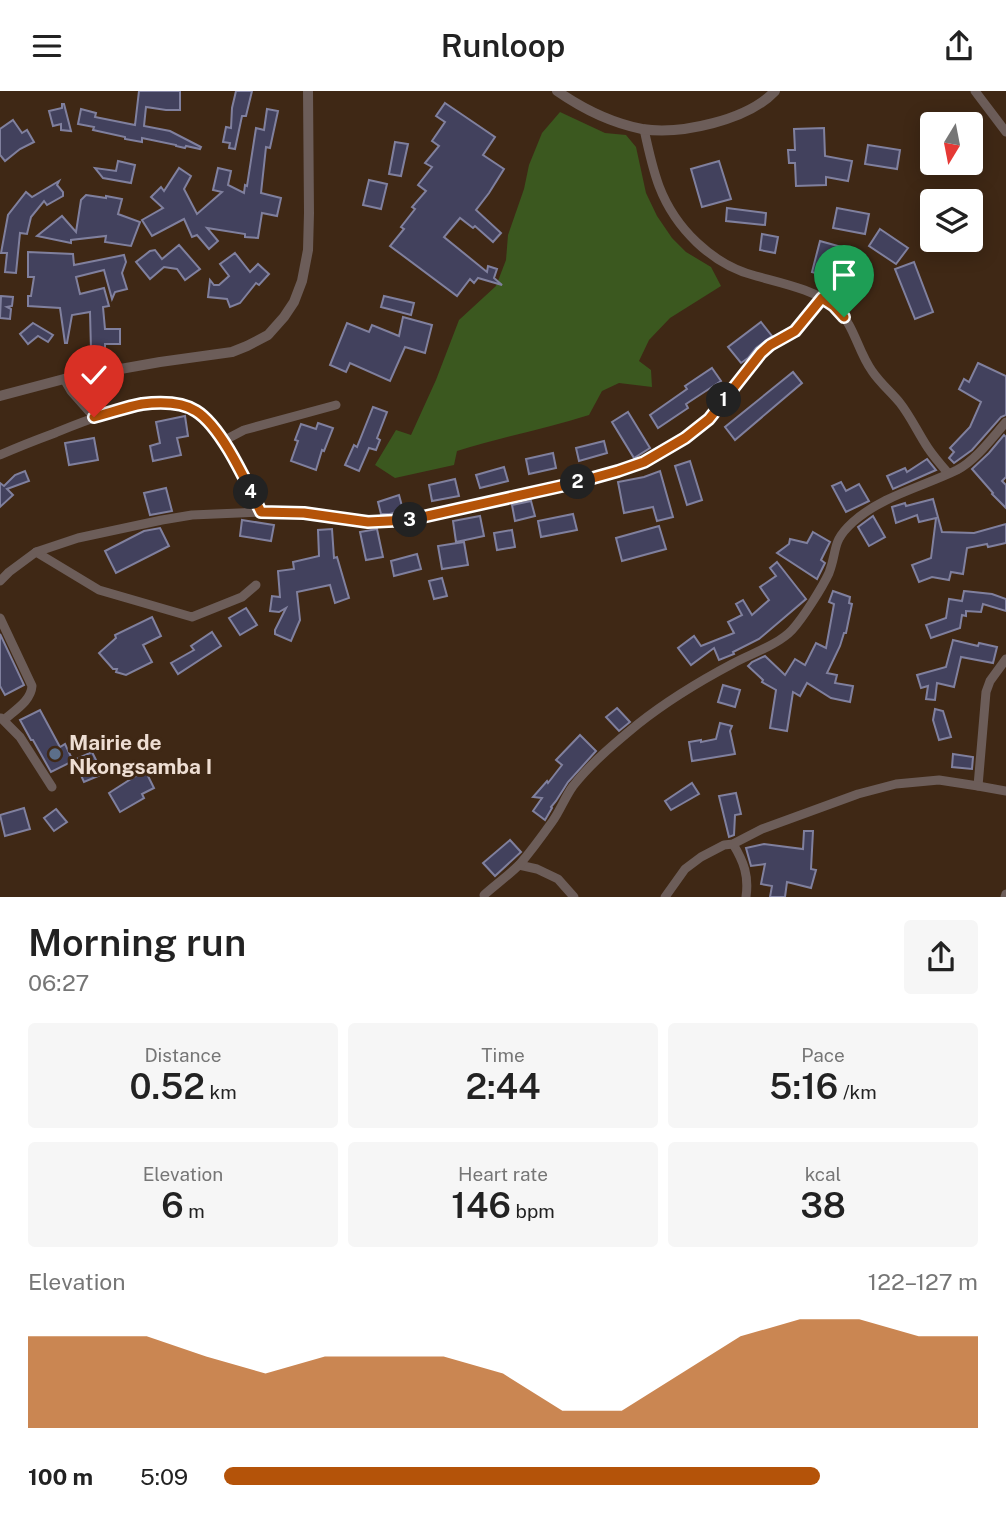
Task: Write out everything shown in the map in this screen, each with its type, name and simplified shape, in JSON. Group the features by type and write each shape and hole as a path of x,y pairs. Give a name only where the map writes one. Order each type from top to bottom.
{"street":[{"path":"0,396 64,379 232,352 268,335 294,302 302,281 308,250 308,91"},
{"path":"557,91 597,114 644,129 686,128 719,122 748,111 775,91"},
{"path":"975,91 1006,132"},
{"path":"644,129 650,160 665,199 696,242 726,265 741,272 788,285 822,298 834,306 852,328 870,369 900,403 931,453 948,473"},
{"path":"0,581 36,552 78,538 182,517 261,512 304,513 368,522 409,520 618,471 644,462 685,438 709,419 761,353 795,331 822,298"},
{"path":"64,379 94,417"},
{"path":"0,455 94,417 143,404 175,404 194,409 206,418 223,441 261,512"},
{"path":"223,441 244,430 336,405"},
{"path":"484,895 519,865 554,820 572,787 612,746 690,688 791,632 823,584 831,567 839,536 851,524 866,511 958,469 1006,422"},
{"path":"36,552 99,590 192,617 242,597 256,585"},
{"path":"0,618 32,686 32,692 25,702 2,718 20,737 52,787"},
{"path":"978,786 986,691 1006,659"},
{"path":"665,897 685,869 701,857 762,829 858,794 919,781 939,781 1006,792"},
{"path":"733,844 746,868 746,897"},
{"path":"519,865 546,872 558,879 574,897"}],"green space":[{"path":"560,112 605,133 626,135 636,147 646,193 657,216 672,238 686,252 711,267 721,286 670,318 649,340 639,361 651,370 652,387 619,383 602,391 589,415 457,451 454,465 395,478 375,465 396,430 411,435 459,320 496,286 506,260 508,235 524,189 529,165 542,133"}],"building":[{"path":"139,91 180,91 180,110 146,107 144,126 170,131 201,147 200,149 142,138 142,142 125,139 78,124 81,109 96,113 95,117 135,125"},
{"path":"236,91 252,91 246,116 242,116 235,149 229,148 230,143 223,142 226,127 231,128"},
{"path":"445,103 495,137 483,155 504,169 476,210 501,233 493,242 475,226 473,228 460,218 444,237 487,272 488,266 497,269 494,278 502,285 478,278 474,283 470,279 457,296 390,246 404,229 401,227 415,209 412,207 426,191 418,185 432,167 425,163 439,146 432,141 445,122 436,116"},
{"path":"62,104 71,131 61,130 61,124 53,126 49,111 62,108"},
{"path":"267,109 278,111 270,148 266,147 261,193 281,198 277,216 262,213 258,238 207,228 218,241 209,249 197,235 192,237 184,219 152,236 142,220 163,208 151,197 161,187 164,191 179,168 191,176 184,189 197,214 222,192 213,190 218,168 231,171 228,185 244,193 256,128 264,130"},
{"path":"13,120 22,133 27,130 34,142 5,161 0,155 0,129"},
{"path":"824,128 825,156 852,161 848,181 826,177 826,185 796,186 795,163 789,163 788,150 795,150 794,129"},
{"path":"395,142 408,144 401,176 389,174"},
{"path":"868,145 900,150 897,169 865,164"},
{"path":"118,161 135,165 131,183 103,178 95,168 116,171"},
{"path":"719,161 731,199 702,207 691,169"},
{"path":"369,180 387,184 381,209 363,205"},
{"path":"59,181 57,185 63,196 47,205 44,201 31,217 27,234 20,233 16,273 5,272 7,253 1,253 8,215 26,192 32,197"},
{"path":"86,195 122,199 118,214 140,222 131,246 105,242 106,236 71,240 71,243 37,236 62,216 76,232 81,200"},
{"path":"727,208 766,213 765,225 726,221"},
{"path":"837,208 869,214 865,234 833,228"},
{"path":"880,229 908,248 896,264 869,246"},
{"path":"762,234 778,237 775,253 760,250"},
{"path":"820,241 845,248 837,279 812,272"},
{"path":"179,245 200,269 185,280 177,269 164,267 150,279 136,262 155,250 162,259"},
{"path":"28,252 73,254 74,265 124,255 126,262 122,273 127,289 115,292 112,299 104,270 76,277 80,294 104,288 109,306 103,307 105,329 120,329 120,344 105,344 105,349 91,350 90,312 72,315 65,343 60,308 28,306 34,277 28,277"},
{"path":"235,253 250,272 258,264 269,274 259,285 256,283 240,303 230,307 227,299 208,297 210,280 214,285 219,285 229,276 220,264"},
{"path":"914,262 933,312 915,319 895,269"},
{"path":"1,296 13,297 12,306 7,307 11,309 10,319 0,318"},
{"path":"384,296 414,303 411,315 381,307"},
{"path":"403,317 432,325 425,353 405,347 390,381 350,363 346,372 330,365 347,323 369,332 372,325 399,336"},
{"path":"761,322 772,336 741,363 728,347"},
{"path":"33,323 53,335 48,342 38,336 28,344 20,334"},
{"path":"978,363 1006,376 1006,415 1001,417 972,450 954,463 949,458 954,452 950,448 970,427 981,402 959,389 964,379 969,382"},
{"path":"712,368 721,381 686,404 688,408 658,428 650,415"},
{"path":"793,372 802,383 735,440 725,427"},
{"path":"373,407 387,412 377,438 380,440 376,450 369,448 359,471 345,465 354,445 357,447"},
{"path":"628,412 650,448 634,458 612,422"},
{"path":"185,416 188,436 177,438 181,455 153,461 150,446 160,443 156,422"},
{"path":"318,423 333,428 316,470 291,461 301,424 316,429"},
{"path":"1004,435 1006,477 1002,481 1006,485 1006,508 972,469"},
{"path":"94,438 98,460 69,465 65,443"},
{"path":"604,441 607,453 579,461 576,448"},
{"path":"553,453 556,468 529,474 526,459"},
{"path":"927,459 936,470 893,489 887,476 905,468 907,472"},
{"path":"690,461 702,500 687,505 675,466"},
{"path":"504,467 508,481 480,488 476,475"},
{"path":"25,471 29,481 7,489 13,495 0,507 0,483 4,486 15,475"},
{"path":"660,471 673,517 657,521 653,507 624,513 618,482"},
{"path":"455,479 459,496 432,501 429,485"},
{"path":"841,482 846,491 859,484 869,501 846,512 832,486"},
{"path":"166,488 172,511 150,515 144,493"},
{"path":"399,495 403,510 381,514 378,502"},
{"path":"933,499 942,532 974,533 1006,524 1006,543 967,548 963,574 951,572 949,580 932,577 919,582 912,565 931,558 936,518 919,522 917,515 896,523 892,507"},
{"path":"531,501 535,516 515,521 512,505"},
{"path":"573,514 577,530 541,537 538,521"},
{"path":"480,516 484,536 456,542 453,521"},
{"path":"873,516 885,537 869,546 858,527"},
{"path":"242,520 274,525 271,541 240,536"},
{"path":"659,526 666,549 622,561 616,538"},
{"path":"160,528 169,546 116,573 105,551 144,531"},
{"path":"332,529 334,558 337,557 349,598 335,603 330,585 297,592 300,620 291,641 275,634 286,608 279,612 270,611 272,596 280,597 278,571 294,569 293,562 319,556 318,530"},
{"path":"377,529 383,557 366,560 360,532"},
{"path":"512,530 515,547 497,550 494,533"},
{"path":"813,532 830,542 821,560 825,563 817,579 777,553 789,544 790,539 807,543"},
{"path":"464,542 468,565 442,569 438,546"},
{"path":"417,554 421,569 394,576 391,561"},
{"path":"777,562 806,599 759,639 733,652 734,654 719,660 714,648 691,665 678,648 694,636 701,646 734,633 728,622 742,615 736,604 743,600 752,615 769,600 760,587 776,576 770,568"},
{"path":"442,578 447,596 434,599 429,581"},
{"path":"833,591 850,597 849,603 852,604 846,633 827,673 837,675 835,683 853,686 850,702 831,698 807,683 800,696 793,692 787,731 770,728 776,690 762,682 748,666 765,656 785,675 795,659 805,665 816,643 826,648 834,604 829,602"},
{"path":"964,591 992,594 1006,599 1006,611 983,604 981,612 966,611 966,616 962,615 960,628 931,638 926,625 946,618 949,599 962,601"},
{"path":"246,608 257,625 240,635 229,618"},
{"path":"152,617 161,636 143,645 152,662 126,675 116,672 117,669 113,669 99,653 116,638 115,635"},
{"path":"212,632 221,646 178,674 171,663 194,650 191,646"},
{"path":"0,634 24,685 5,695 0,686"},
{"path":"953,640 997,647 993,663 961,657 954,687 937,683 935,700 926,699 928,686 921,688 917,675 946,667"},
{"path":"723,685 740,690 735,707 718,702"},
{"path":"617,708 630,722 619,731 606,717"},
{"path":"935,709 943,711 951,737 939,740 933,720"},
{"path":"40,710 60,747 65,744 73,761 51,772 20,720"},
{"path":"720,723 732,726 730,731 735,754 692,761 689,742 716,739"},
{"path":"580,735 596,751 568,782 545,820 533,811 542,798 533,797 562,765 556,760"},
{"path":"92,752 103,774 84,782 74,760"},
{"path":"953,754 973,757 972,769 952,767"},
{"path":"145,770 154,788 142,794 144,798 120,812 109,793"},
{"path":"692,783 699,794 671,810 665,801"},
{"path":"736,793 741,814 735,815 734,835 729,837 719,796"},
{"path":"24,808 30,829 5,836 0,815"},
{"path":"56,809 67,822 54,831 44,818"},
{"path":"804,831 813,831 811,869 816,870 811,888 787,882 785,897 770,897 772,886 761,884 765,864 751,866 746,848 764,844 803,849"},
{"path":"510,840 521,852 495,876 483,863"}],"place":[{"name":"Mairie de Nkongsamba I","path":"55,754"}],"route":[{"path":"94,417 143,404 175,404 194,409 206,418 223,441 261,512 304,513 368,522 409,520 575,483 644,462 685,438 709,419 761,353 795,331 822,298 844,317"}]}
